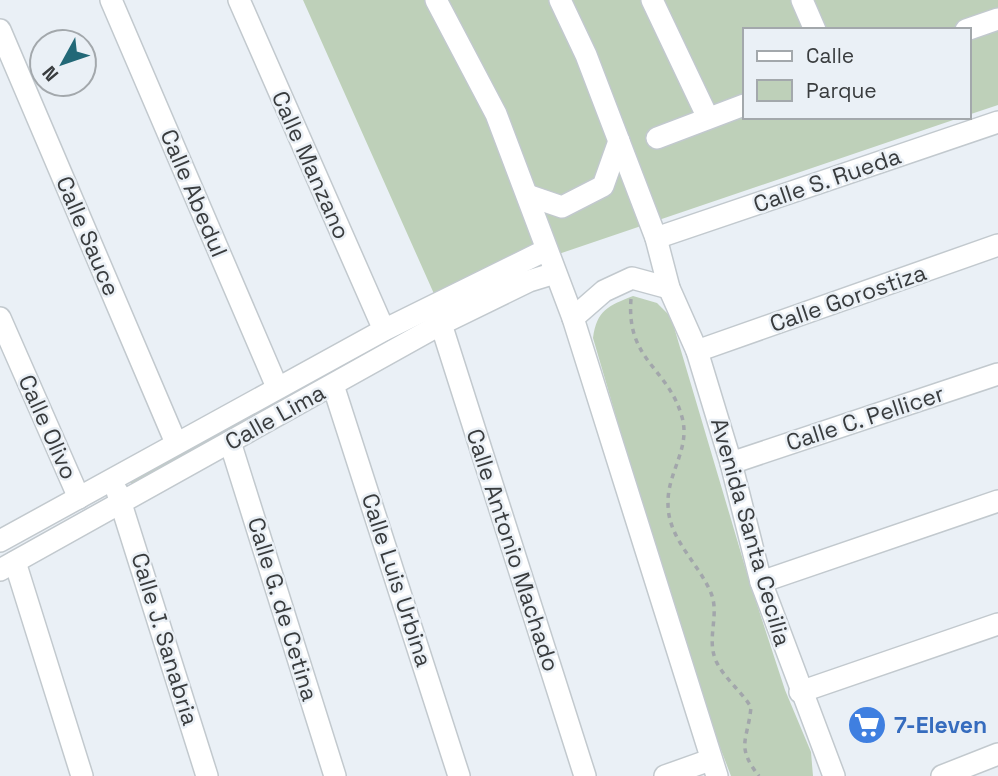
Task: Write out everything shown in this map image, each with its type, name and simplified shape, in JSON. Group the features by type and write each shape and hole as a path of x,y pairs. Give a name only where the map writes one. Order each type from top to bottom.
{"street":[{"name":"Calle Abedul","path":"111,0 277,387"},
{"name":"Calle Manzano","path":"239,0 384,330"},
{"path":"436,0 496,114 573,318 714,768 665,776"},
{"name":"Avenida Santa Cecilia","path":"560,0 586,55 656,238 669,288 697,351 731,463 761,582 831,774"},
{"path":"652,0 708,118"},
{"path":"802,0 814,28"},
{"path":"970,29 998,19"},
{"name":"Calle Sauce","path":"0,30 176,443"},
{"path":"657,138 743,106"},
{"name":"Calle S. Rueda","path":"656,238 998,122"},
{"path":"527,195 562,207 603,186 619,141"},
{"name":"Calle Gorostiza","path":"697,351 998,245"},
{"path":"436,314 546,250"},
{"name":"Calle Lima","path":"0,541 384,330 555,273"},
{"path":"573,318 604,290 632,278 669,288"},
{"name":"Calle Lima","path":"7,566 333,385 436,314"},
{"name":"Calle Antonio Machado","path":"436,314 585,776"},
{"name":"Calle Olivo","path":"0,318 79,498"},
{"name":"Calle C. Pellicer","path":"731,463 998,374"},
{"name":"Calle Luis Urbina","path":"333,385 459,776"},
{"name":"Calle G. de Cetina","path":"230,442 335,776"},
{"name":"Calle J. Sanabria","path":"112,480 123,503 207,776"},
{"path":"761,582 998,501"},
{"path":"7,566 82,776"},
{"path":"800,692 998,624"},
{"path":"942,776 998,754"}],"path":[{"path":"632,278 630,329 648,364 667,383 684,427 682,454 668,488 671,526 712,594 714,608 711,645 718,664 751,707 743,749 746,760 759,776"}],"green space":[{"path":"303,0 998,0 998,105 970,114 970,28 743,28 743,119 956,119 435,296"},
{"path":"633,296 657,303 671,317 749,580 785,690 811,752 813,776 731,776 689,666 593,338 597,321 605,310"},
{"path":"429,311 434,320 133,486 129,480"}],"place":[{"name":"7-Eleven","path":"867,725"}]}
